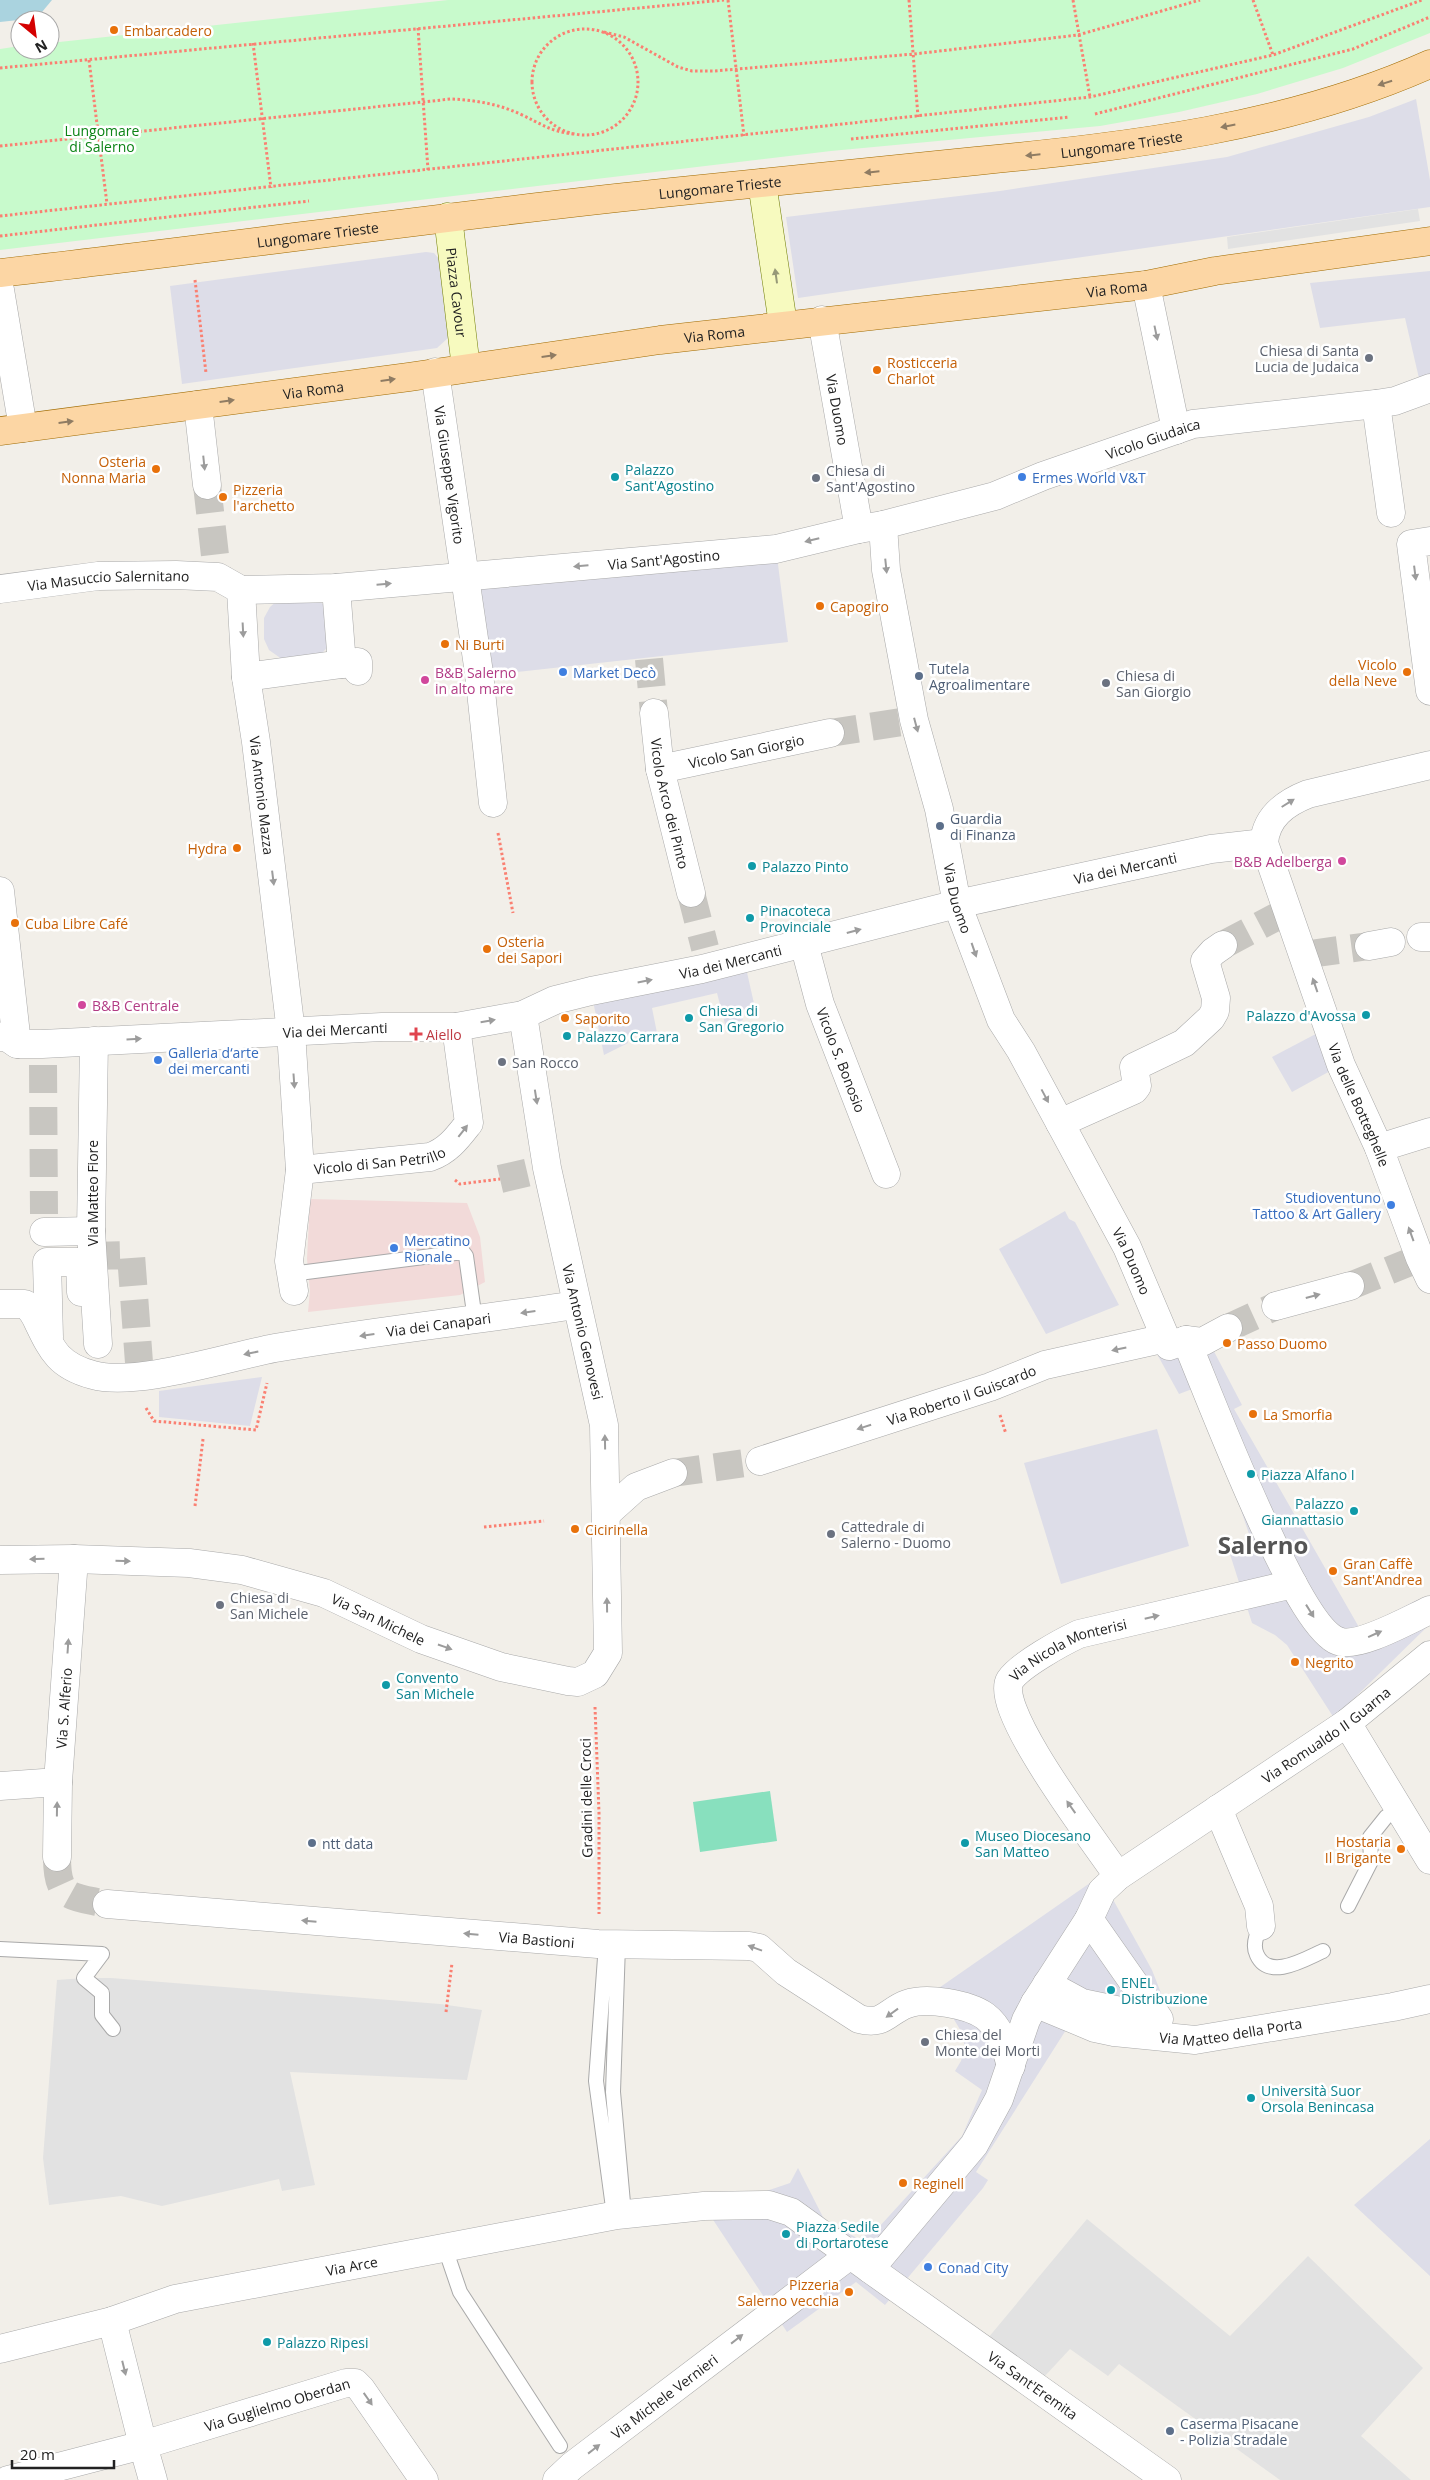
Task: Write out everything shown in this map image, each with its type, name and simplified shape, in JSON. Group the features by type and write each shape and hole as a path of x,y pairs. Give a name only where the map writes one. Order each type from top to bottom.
{"main road":[{"name":"Lungomare Trieste","path":"0,273 191,252 448,217 1117,147 1249,122 1305,109 1399,78 1430,64"},
{"name":"Via Roma","path":"12,429 204,405 783,324 1146,285 1216,271 1430,241"}],"street":[{"path":"762,183 783,324"},
{"name":"Piazza Cavour","path":"448,217 466,368"},
{"path":"1146,285 1176,430"},
{"path":"0,290 12,429"},
{"name":"Via Duomo","path":"822,320 871,527 886,570 913,710 939,809 957,904 1001,1020 1021,1051 1060,1123 1126,1247 1173,1341"},
{"name":"Via Giuseppe Vigorito","path":"435,372 466,576"},
{"name":"Vicolo Giudaica","path":"871,527 995,496 1043,476 1193,424 1376,404 1395,401 1430,388"},
{"path":"1376,404 1391,513"},
{"path":"204,405 207,485"},
{"name":"Via Sant'Agostino","path":"241,590 322,589 776,549 871,527"},
{"path":"1430,541 1411,544 1430,690"},
{"name":"Via Masuccio Salernitano","path":"0,589 98,576 217,575 241,590"},
{"path":"466,576 493,803"},
{"path":"246,677 350,667 322,589"},
{"name":"Via Antonio Mazza","path":"241,590 246,677 256,742 291,1032 300,1170"},
{"name":"Vicolo Arco dei Pinto","path":"654,713 660,769 691,893"},
{"name":"Vicolo San Giorgio","path":"660,769 830,733"},
{"path":"1264,843 1265,835 1278,811 1293,800 1308,794 1430,765"},
{"name":"Via dei Mercanti","path":"25,1047 94,1041 382,1027 456,1027 523,1015 554,1000 702,969 957,904 1211,849 1264,843"},
{"name":"Via delle Botteghelle","path":"1264,843 1284,914 1308,954 1341,1065 1379,1148 1420,1258 1430,1279"},
{"path":"0,891 25,1047"},
{"name":"Vicolo S. Bonosio","path":"804,944 820,1004 886,1174"},
{"path":"1060,1123 1134,1090 1137,1086 1134,1067 1184,1043 1208,1023 1215,1011 1216,998 1205,961 1223,945"},
{"name":"Via Antonio Genovesi","path":"523,1015 547,1168 604,1425 608,1654"},
{"name":"Vicolo di San Petrillo","path":"293,1282 289,1261 300,1170 430,1157 440,1154 456,1140 469,1123 456,1027"},
{"name":"Via Matteo Fiore","path":"94,1041 91,1231 98,1344"},
{"path":"1379,1148 1430,1132"},
{"path":"44,1228 91,1231"},
{"path":"49,1346 47,1262 80,1262 83,1371"},
{"path":"1276,1306 1350,1286"},
{"path":"8,1304 25,1304 30,1307 49,1346"},
{"name":"Via dei Canapari","path":"49,1346 61,1359 83,1371 100,1376 123,1377 147,1375 287,1346 576,1305"},
{"path":"1228,1328 1202,1342 1173,1341 1293,1584 1322,1628 1329,1636 1342,1642 1360,1640 1430,1610"},
{"name":"Via Roberto il Guiscardo","path":"760,1461 990,1387 1045,1365 1173,1341"},
{"path":"606,1514 636,1487 673,1473"},
{"name":"Via San Michele","path":"0,1560 74,1559 189,1564 242,1570 324,1593 421,1639 474,1658 501,1667 568,1681 578,1682 595,1674 608,1654"},
{"name":"Via S. Alferio","path":"56,1857 58,1782 74,1559"},
{"name":"Via Nicola Monterisi","path":"1110,1884 1018,1724 1008,1693 1010,1680 1061,1642 1079,1634 1293,1584"},
{"name":"Via Romualdo II Guarna","path":"1110,1884 1347,1723 1430,1655"},
{"path":"1347,1723 1430,1860"},
{"path":"0,1786 58,1782"},
{"path":"1218,1809 1260,1906 1262,1926"},
{"path":"860,2262 974,2145 992,2115 1036,2002 1110,1884"},
{"name":"Via Bastioni","path":"107,1904 608,1944 749,1946 759,1948 786,1972 850,2014 866,2021 880,2020 906,2004 916,2001 938,2001 1003,2022 1036,2002"},
{"path":"1036,2002 1082,2003 1159,2019 1089,1919"},
{"name":"Via Matteo della Porta","path":"1036,2002 1095,2028 1114,2032 1195,2040 1393,2007 1430,1999"},
{"path":"985,2016 1001,2036 1011,2066"},
{"name":"Via Arce","path":"0,2349 112,2321 175,2299 445,2248 484,2238 619,2215 710,2206 769,2205 791,2212 860,2262"},
{"name":"Via Sant'Eremita","path":"860,2262 1167,2480"},
{"name":"Via Michele Vernieri","path":"557,2480 572,2466 773,2312 860,2262"},
{"path":"112,2321 153,2480"},
{"name":"Via Guglielmo Oberdan","path":"143,2445 346,2383 355,2384 361,2389 424,2480"},
{"path":"8,2480 143,2445"}],"lane":[{"path":"293,1282 463,1252 466,1256 475,1320"},
{"path":"1348,1906 1371,1862 1370,1837 1386,1817 1399,1809"},
{"path":"1262,1926 1256,1936 1255,1950 1260,1963 1270,1968 1291,1965 1323,1950"},
{"path":"608,1944 596,2081 619,2215"},
{"path":"0,1949 102,1954 84,1978 102,1993 102,2015 113,2030"},
{"path":"445,2248 460,2292 560,2446"}],"path":[{"path":"0,68 724,0"},
{"path":"728,0 744,136"},
{"path":"909,0 918,117"},
{"path":"1073,0 1090,97"},
{"path":"574,134 565,132 550,122 538,108 532,90 532,72 539,54 551,40 568,31 586,28 631,40 678,67 692,71 736,70 914,54 1078,35 1200,0"},
{"path":"1253,0 1273,55"},
{"path":"0,216 271,188 1090,97 1273,55 1422,0"},
{"path":"1094,114 1353,49 1430,17"},
{"path":"418,28 428,170"},
{"path":"0,146 451,99 469,100 518,113 548,129 574,134 600,133 615,126 627,114 635,100 638,84 636,68 629,52 618,40 604,32"},
{"path":"253,43 271,188"},
{"path":"89,60 97,137 107,204"},
{"path":"846,140 1075,116"},
{"path":"0,236 314,200"},
{"path":"191,252 204,405"},
{"path":"493,803 513,913"},
{"path":"154,1421 256,1430 287,1346"},
{"path":"195,1506 203,1439"},
{"path":"484,1527 544,1522"},
{"name":"Gradini delle Croci","path":"595,1705 599,1813 608,1944"},
{"path":"446,2012 455,1933"}],"shaded area":[{"path":"1416,99 1430,180 1430,207 798,298 786,217 1000,191 1227,157 1369,117"},
{"path":"1418,209 1420,221 1228,249 1227,237"},
{"path":"426,252 434,253 440,260 443,270 448,338 437,348 182,384 170,286"},
{"path":"1430,271 1430,385 1421,387 1405,318 1320,328 1310,283"},
{"path":"776,549 788,642 491,675 476,585"},
{"path":"312,596 324,605 331,643 317,659 286,662 269,650 264,639 264,618 270,607 279,599"},
{"path":"744,959 755,1008 740,1010 743,1020 726,1028 717,993 652,1008 657,1033 630,1035 627,1038 628,1043 604,1055 592,996"},
{"path":"1329,1027 1341,1065 1292,1092 1272,1057"},
{"name":"Mercatino Rionale","path":"310,1199 467,1203 480,1237 485,1282 460,1295 308,1312 310,1291 307,1259"},
{"path":"1065,1211 1069,1219 1075,1222 1119,1305 1046,1334 999,1249"},
{"name":"Piazza Alfano I","path":"1208,1340 1242,1405 1234,1409 1360,1629 1417,1600 1430,1597 1430,1624 1334,1718 1287,1645 1275,1635 1252,1623 1228,1548 1251,1540 1200,1386 1179,1394 1157,1354"},
{"path":"262,1377 250,1426 159,1417 159,1391"},
{"path":"1157,1429 1189,1546 1061,1584 1024,1463"},
{"path":"1100,1876 1152,1970 1177,2034 1071,2022 976,2172 988,2180 983,2188 885,2305 856,2282 787,2332 704,2206 746,2198 790,2183 798,2168 825,2221 859,2239 879,2227 962,2136 982,2090 955,2071 961,2061 964,2049 964,2036 936,1990"},
{"path":"111,1978 440,2004 482,2010 467,2080 290,2072 315,2185 282,2191 279,2179 162,2206 121,2196 49,2205 43,2158 57,1980"},
{"path":"1430,2139 1430,2276 1354,2205"},
{"path":"1087,2219 1230,2336 1308,2256 1423,2368 1361,2436 1411,2480 1280,2480 1119,2364 1108,2376 1070,2349 1044,2377 988,2338"}],"green space":[{"name":"Lungomare di Salerno","path":"448,0 1430,0 1430,33 1343,68 1257,94 1179,112 1100,126 831,151 0,250 0,49 10,48 10,60 60,60 60,42"},
{"path":"770,1791 777,1841 700,1852 693,1802"}],"water":[{"path":"0,0 52,0 44,10 10,10 10,21 0,22"}],"tunnel":[{"path":"207,485 217,573"},
{"path":"649,659 654,713"},
{"path":"830,733 914,720"},
{"path":"691,893 705,948"},
{"path":"1223,945 1278,916"},
{"path":"1310,954 1369,946"},
{"path":"43,1065 44,1214"},
{"path":"500,1179 547,1168"},
{"path":"92,1256 131,1255 140,1376"},
{"path":"1350,1286 1420,1258"},
{"path":"1228,1328 1276,1306"},
{"path":"673,1473 760,1461"},
{"path":"57,1857 60,1881 63,1889 68,1894 107,1904"}],"place":[{"name":"Embarcadero","path":"114,30"},
{"name":"Chiesa di Santa Lucia de Judaica","path":"1369,358"},
{"name":"Rosticceria Charlot","path":"877,370"},
{"name":"Osteria Nonna Maria","path":"156,469"},
{"name":"Palazzo Sant'Agostino","path":"615,477"},
{"name":"Ermes World V&T","path":"1022,477"},
{"name":"Chiesa di Sant'Agostino","path":"816,478"},
{"name":"Pizzeria l'archetto","path":"223,497"},
{"name":"Capogiro","path":"820,606"},
{"name":"Ni Burti","path":"445,644"},
{"name":"Market Decò","path":"563,672"},
{"name":"Vicolo della Neve","path":"1407,672"},
{"name":"Tutela Agroalimentare","path":"919,676"},
{"name":"B&B Salerno in alto mare","path":"425,680"},
{"name":"Chiesa di San Giorgio","path":"1106,683"},
{"name":"Guardia di Finanza","path":"940,826"},
{"name":"Hydra","path":"237,848"},
{"name":"B&B Adelberga","path":"1342,861"},
{"name":"Palazzo Pinto","path":"752,866"},
{"name":"Pinacoteca Provinciale","path":"750,918"},
{"name":"Cuba Libre Café","path":"15,923"},
{"name":"Osteria dei Sapori","path":"487,949"},
{"name":"B&B Centrale","path":"82,1005"},
{"name":"Palazzo d'Avossa","path":"1366,1015"},
{"name":"Saporito","path":"565,1018"},
{"name":"Chiesa di San Gregorio","path":"689,1018"},
{"name":"Aiello","path":"416,1034"},
{"name":"Palazzo Carrara","path":"567,1036"},
{"name":"Galleria d‘arte dei mercanti","path":"158,1060"},
{"name":"San Rocco","path":"502,1062"},
{"name":"Studioventuno Tattoo & Art Gallery","path":"1391,1205"},
{"name":"Mercatino Rionale","path":"394,1248"},
{"name":"Passo Duomo","path":"1227,1343"},
{"name":"La Smorfia","path":"1253,1414"},
{"name":"Piazza Alfano I","path":"1251,1474"},
{"name":"Palazzo Giannattasio","path":"1354,1511"},
{"name":"Cicirinella","path":"575,1529"},
{"name":"Cattedrale di Salerno - Duomo","path":"831,1534"},
{"name":"Gran Caffè Sant'Andrea","path":"1333,1571"},
{"name":"Chiesa di San Michele","path":"220,1605"},
{"name":"Negrito","path":"1295,1662"},
{"name":"Convento San Michele","path":"386,1685"},
{"name":"ntt data","path":"312,1843"},
{"name":"Museo Diocesano San Matteo","path":"965,1843"},
{"name":"Hostaria Il Brigante","path":"1401,1849"},
{"name":"ENEL Distribuzione","path":"1111,1990"},
{"name":"Chiesa del Monte dei Morti","path":"925,2042"},
{"name":"Università Suor Orsola Benincasa","path":"1251,2098"},
{"name":"Reginell","path":"903,2183"},
{"name":"Piazza Sedile di Portarotese","path":"786,2234"},
{"name":"Conad City","path":"928,2267"},
{"name":"Pizzeria Salerno vecchia","path":"849,2292"},
{"name":"Palazzo Ripesi","path":"267,2342"},
{"name":"Caserma Pisacane - Polizia Stradale","path":"1170,2431"}],"district":[{"name":"Salerno","path":"1263,1544"}]}
